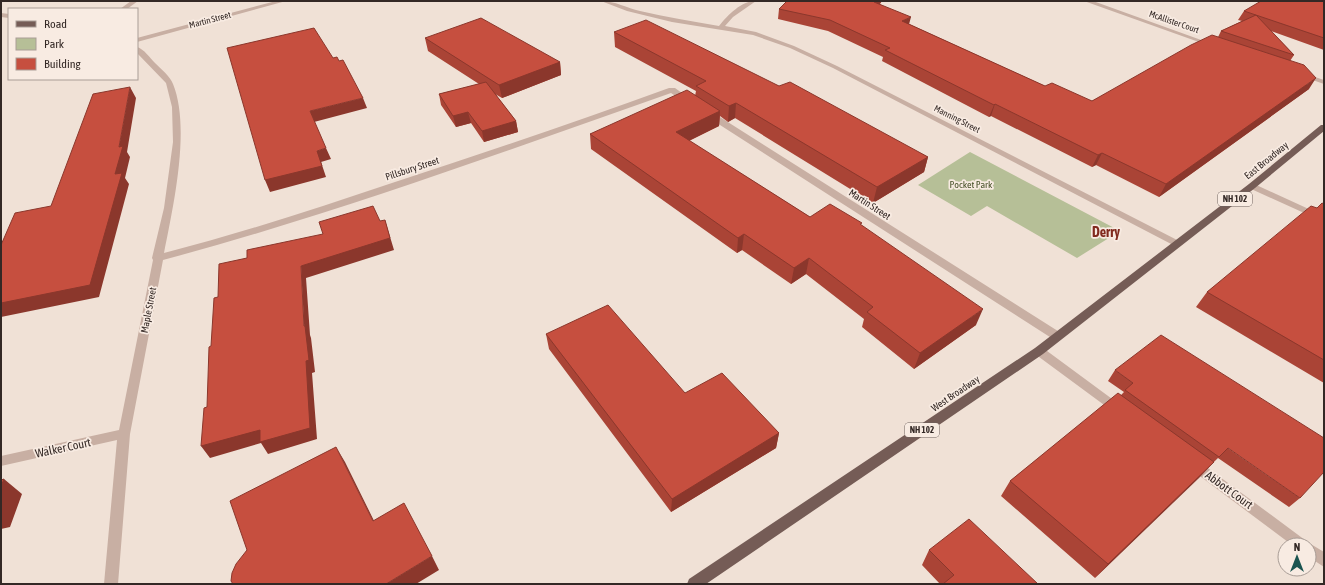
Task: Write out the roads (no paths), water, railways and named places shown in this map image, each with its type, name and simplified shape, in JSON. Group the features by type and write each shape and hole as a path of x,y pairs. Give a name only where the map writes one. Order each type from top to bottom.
{"main road":[{"name":"East Broadway","path":"1144,269 1252,186 1324,127"},
{"name":"West Broadway","path":"694,584 1038,350 1144,269"}],"street":[{"path":"124,8 135,1"},
{"name":"Martin Street","path":"138,40 283,1"},
{"name":"Manning Street","path":"604,1 629,10 672,20 754,33 772,39 836,67 1178,244"},
{"path":"721,27 731,16 753,1"},
{"name":"McAllister Court","path":"1087,1 1221,48"},
{"name":"Maple Street","path":"111,584 124,434 174,172 177,142 176,107 169,83 138,50"},
{"path":"1296,72 1324,82"},
{"name":"Martin Street","path":"672,90 1057,336"},
{"name":"Pillsbury Street","path":"158,258 226,240 292,219 520,144 672,90"},
{"path":"1252,186 1324,219"},
{"path":"1038,350 1130,418"},
{"name":"Walker Court","path":"1,461 124,434"},
{"name":"Abbott Court","path":"1181,455 1292,537"}],"district":[{"name":"Derry","path":"1106,232"}],"park label":[{"name":"Pocket Park","path":"971,184"}]}
